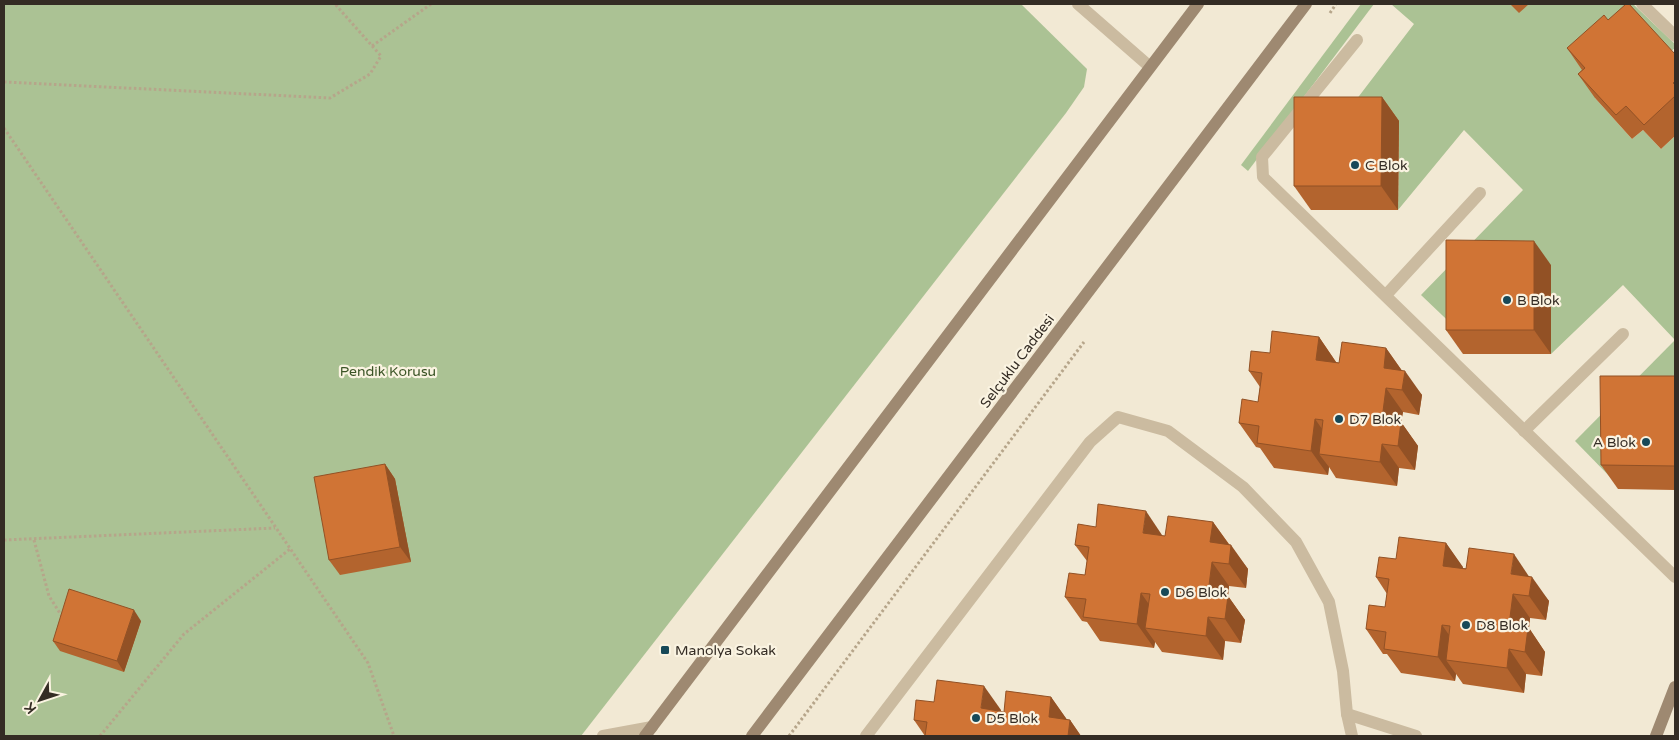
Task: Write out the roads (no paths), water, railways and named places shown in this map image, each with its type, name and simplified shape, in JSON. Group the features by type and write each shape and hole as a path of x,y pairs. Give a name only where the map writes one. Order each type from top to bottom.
{"main road":[{"path":"649,732 1149,66 1198,4"},
{"name":"Selçuklu Caddesi","path":"752,736 1306,4"},
{"path":"1656,736 1675,687"}],"street":[{"path":"1078,4 1149,66"},
{"path":"1642,4 1675,36"},
{"path":"1356,40 1262,157 1264,177 1675,577"},
{"path":"1386,295 1480,193"},
{"path":"1524,432 1623,334"},
{"path":"866,736 1090,442 1118,417 1168,431 1243,488 1296,542 1329,602 1344,671 1347,714 1352,736"},
{"path":"1347,714 1416,736"},
{"path":"603,736 649,732"}],"place":[{"name":"C Blok","path":"1355,165"},
{"name":"B Blok","path":"1507,300"},
{"name":"D7 Blok","path":"1339,419"},
{"name":"A Blok","path":"1646,442"},
{"name":"D6 Blok","path":"1165,592"},
{"name":"D8 Blok","path":"1466,625"},
{"name":"Manolya Sokak","path":"665,650"},
{"name":"D5 Blok","path":"976,718"}],"park label":[{"name":"Pendik Korusu","path":"388,371"}]}
